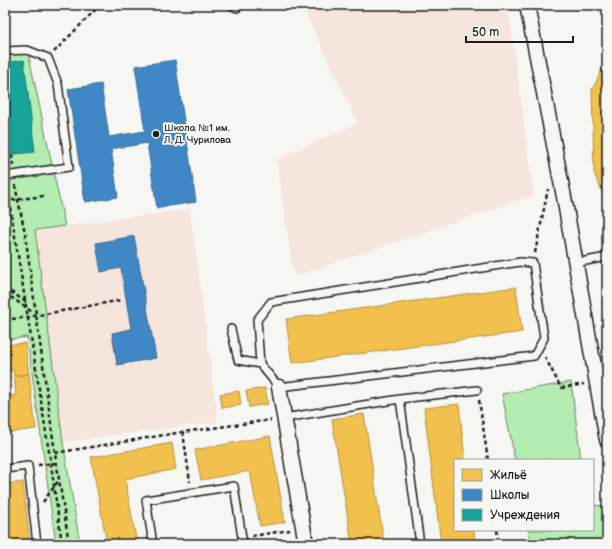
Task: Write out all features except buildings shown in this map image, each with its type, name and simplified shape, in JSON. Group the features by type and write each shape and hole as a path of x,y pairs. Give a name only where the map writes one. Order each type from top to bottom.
{"street":[{"path":"527,5 607,440"},
{"path":"279,387 302,528 306,544"}],"lane":[{"path":"231,5 237,8 238,5"},
{"path":"5,51 27,50 48,58 58,84 69,167 8,176"},
{"path":"575,263 607,257"},
{"path":"520,262 534,264 544,338 539,347 534,356 279,387 260,364 257,320 271,302 520,262"},
{"path":"231,329 238,360 260,364"},
{"path":"284,418 400,399 477,390"},
{"path":"400,399 420,544"},
{"path":"5,469 28,466 37,544"},
{"path":"153,544 146,500 234,486 243,541"}],"path":[{"path":"48,58 100,5"},
{"path":"8,176 18,199 24,233 69,544"},
{"path":"8,176 10,200 62,544"},
{"path":"534,264 548,186"},
{"path":"5,201 44,196"},
{"path":"5,288 26,302"},
{"path":"5,293 36,315"},
{"path":"5,320 122,300"},
{"path":"539,347 561,388 596,382"},
{"path":"477,390 481,405 488,459"},
{"path":"55,453 183,432 284,418"},
{"path":"183,432 191,493"},
{"path":"28,466 57,463"},
{"path":"33,515 59,480"},
{"path":"243,541 302,528"},
{"path":"497,531 499,544"}],"shaded area":[{"path":"325,5 508,5 534,195 295,276 292,268 277,159 358,123 304,9"},
{"path":"190,209 218,422 63,442 35,230"}],"green space":[{"path":"28,52 65,226 35,230 63,442 80,544 56,544 27,337 5,340 5,54"},
{"path":"571,382 581,459 515,459 502,394"},
{"path":"594,505 607,506 607,544 531,544 528,531 594,531"}],"place":[{"name":"Школа №1 им. Л. Д. Чурилова","path":"156,134"}]}
